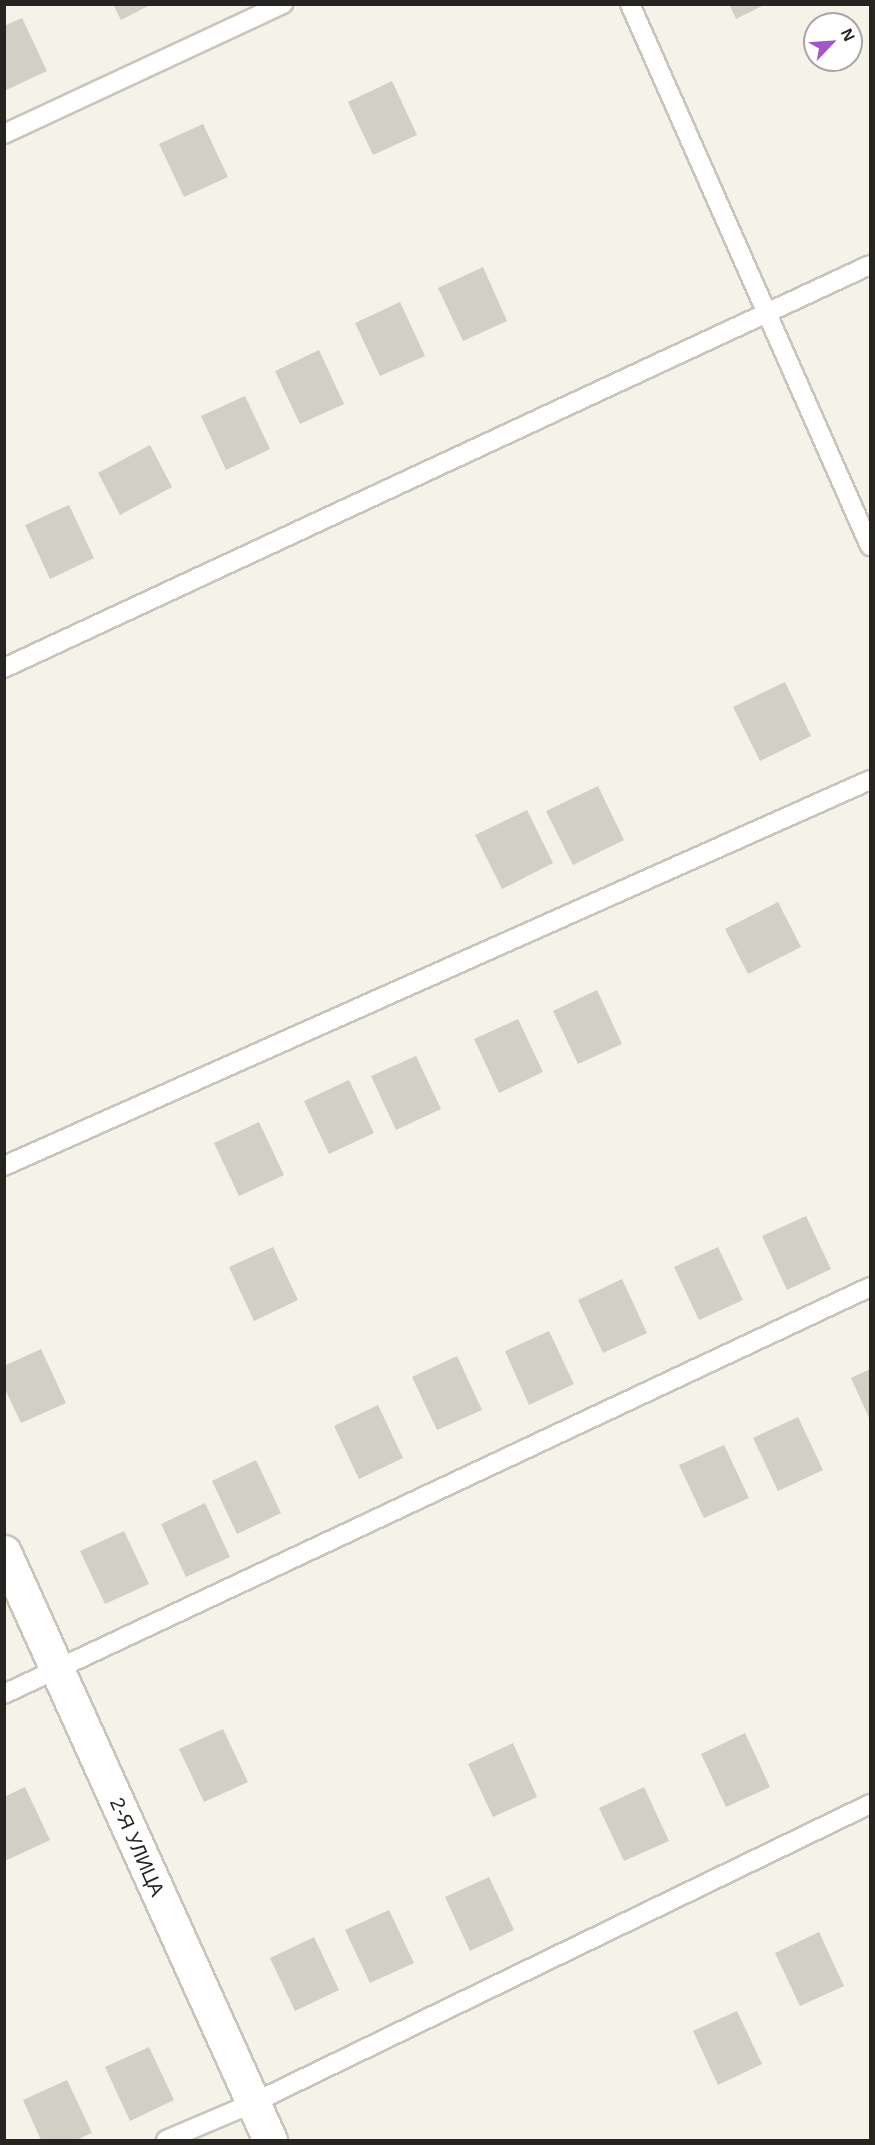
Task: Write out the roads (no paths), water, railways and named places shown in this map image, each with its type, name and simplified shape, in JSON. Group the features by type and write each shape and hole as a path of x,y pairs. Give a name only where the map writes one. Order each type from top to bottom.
{"street":[{"name":"2-Я УЛИЦА","path":"4,1552 270,2140"}],"lane":[{"path":"4,134 283,4"},
{"path":"630,4 765,314 870,546"},
{"path":"4,668 870,265"},
{"path":"4,1166 870,780"},
{"path":"4,1694 58,1671 870,1287"},
{"path":"166,2140 253,2103 870,1804"}]}
